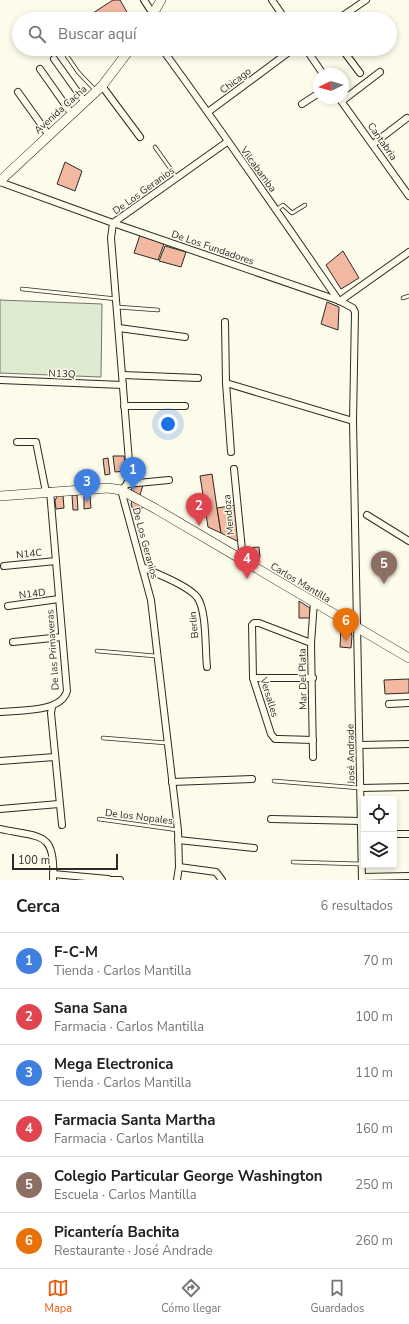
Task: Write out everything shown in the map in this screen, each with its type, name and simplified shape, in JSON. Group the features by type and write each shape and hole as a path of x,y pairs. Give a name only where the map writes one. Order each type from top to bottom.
{"street":[{"path":"144,0 149,12"},
{"path":"154,12 161,0"},
{"path":"272,0 280,12"},
{"path":"348,12 366,0"},
{"name":"Avenida Cacha","path":"0,181 48,134 99,88 124,56"},
{"name":"Vilcabamba","path":"167,56 340,301"},
{"name":"Chicago","path":"208,112 284,56"},
{"path":"311,56 319,68"},
{"path":"347,56 360,73"},
{"path":"54,59 84,101"},
{"path":"40,69 71,113"},
{"path":"349,94 380,72"},
{"path":"99,88 140,137"},
{"path":"18,92 48,134"},
{"path":"302,104 313,97"},
{"name":"Cantabria","path":"344,104 409,196"},
{"path":"373,144 407,118"},
{"name":"De Los Geranios","path":"177,880 179,867 178,830 150,600 124,487 130,474 111,238 113,223 227,142"},
{"name":"De Los Fundadores","path":"0,181 113,223 340,301"},
{"path":"340,301 409,252"},
{"name":"José Andrade","path":"340,301 353,308 355,312 353,421 361,796"},
{"path":"225,322 226,383 231,452"},
{"path":"119,328 185,336"},
{"path":"122,375 198,378"},
{"name":"N13Q","path":"0,380 123,385"},
{"path":"226,383 353,421"},
{"path":"124,406 185,406"},
{"name":"De las Primaveras","path":"17,442 36,442 48,492 56,561 67,691 63,699 52,707"},
{"name":"Mendoza","path":"234,469 243,560"},
{"path":"124,487 169,480"},
{"name":"Carlos Mantilla","path":"0,496 124,487 156,509 409,658"},
{"path":"367,515 409,541"},
{"name":"N14C","path":"4,566 56,561"},
{"name":"Berlin","path":"142,567 188,590 198,598 202,610 207,667"},
{"name":"N14D","path":"8,606 59,599"},
{"name":"Mar Del Plata","path":"313,757 313,678 311,643 314,602"},
{"name":"Versalles","path":"311,643 259,623 254,623 252,625 253,678 271,734 275,738 280,739 313,740"},
{"path":"13,642 62,637"},
{"path":"253,678 313,678"},
{"path":"389,704 409,703"},
{"path":"0,712 52,707 51,714 62,825"},
{"path":"360,745 409,744"},
{"path":"0,761 55,757"},
{"path":"172,782 252,779"},
{"path":"361,788 409,787"},
{"path":"0,809 59,804"},
{"path":"271,819 361,821"},
{"path":"0,829 38,837 45,840 51,848 53,877 120,880"},
{"path":"397,834 409,834"},
{"path":"178,840 254,848"},
{"path":"179,867 216,872 222,880"},
{"name":"José Andrade","path":"362,868 362,879"},
{"path":"362,879 409,876"}],"lane":[{"path":"67,56 78,72 99,88"},
{"path":"155,147 177,178"},
{"path":"276,210 283,205 292,213 305,205"},
{"path":"22,289 117,300"},
{"path":"403,298 409,296"},
{"path":"117,307 158,310"},
{"path":"97,651 156,656"},
{"path":"102,738 167,743"},
{"path":"274,782 361,788"},
{"name":"De los Nopales","path":"99,819 178,830"},
{"path":"293,862 361,864"}],"green space":[{"path":"0,300 102,304 101,377 0,373"}],"building":[{"path":"113,0 120,0 127,12 95,12"},
{"path":"65,162 82,171 75,191 57,184"},
{"path":"140,235 164,244 158,260 134,253"},
{"path":"165,246 186,252 181,267 159,261"},
{"path":"343,251 359,278 341,289 326,265"},
{"path":"327,302 339,307 338,330 321,324"},
{"path":"113,456 124,456 126,471 115,472"},
{"path":"108,458 110,474 105,475 103,459"},
{"path":"212,474 221,533 208,527 200,476"},
{"path":"143,485 140,495 131,490 133,486"},
{"path":"63,495 64,508 56,509 55,501 57,496"},
{"path":"72,495 77,495 78,510 73,510"},
{"path":"84,496 90,496 91,508 84,509"},
{"path":"132,501 143,506 136,519 131,504"},
{"path":"236,505 240,539 237,541 221,533 217,508"},
{"path":"259,547 260,557 251,553 248,548"},
{"path":"299,601 310,608 310,618 299,618"},
{"path":"341,627 351,632 351,648 340,647"},
{"path":"409,679 409,693 385,694 384,680"}],"place":[{"name":"F-C-M","path":"133,490"},
{"name":"Mega Electronica","path":"87,502"},
{"name":"Sana Sana","path":"199,526"},
{"name":"Farmacia Santa Martha","path":"247,579"},
{"name":"Colegio Particular George Washington","path":"384,584"},
{"name":"Picantería Bachita","path":"346,641"}]}
